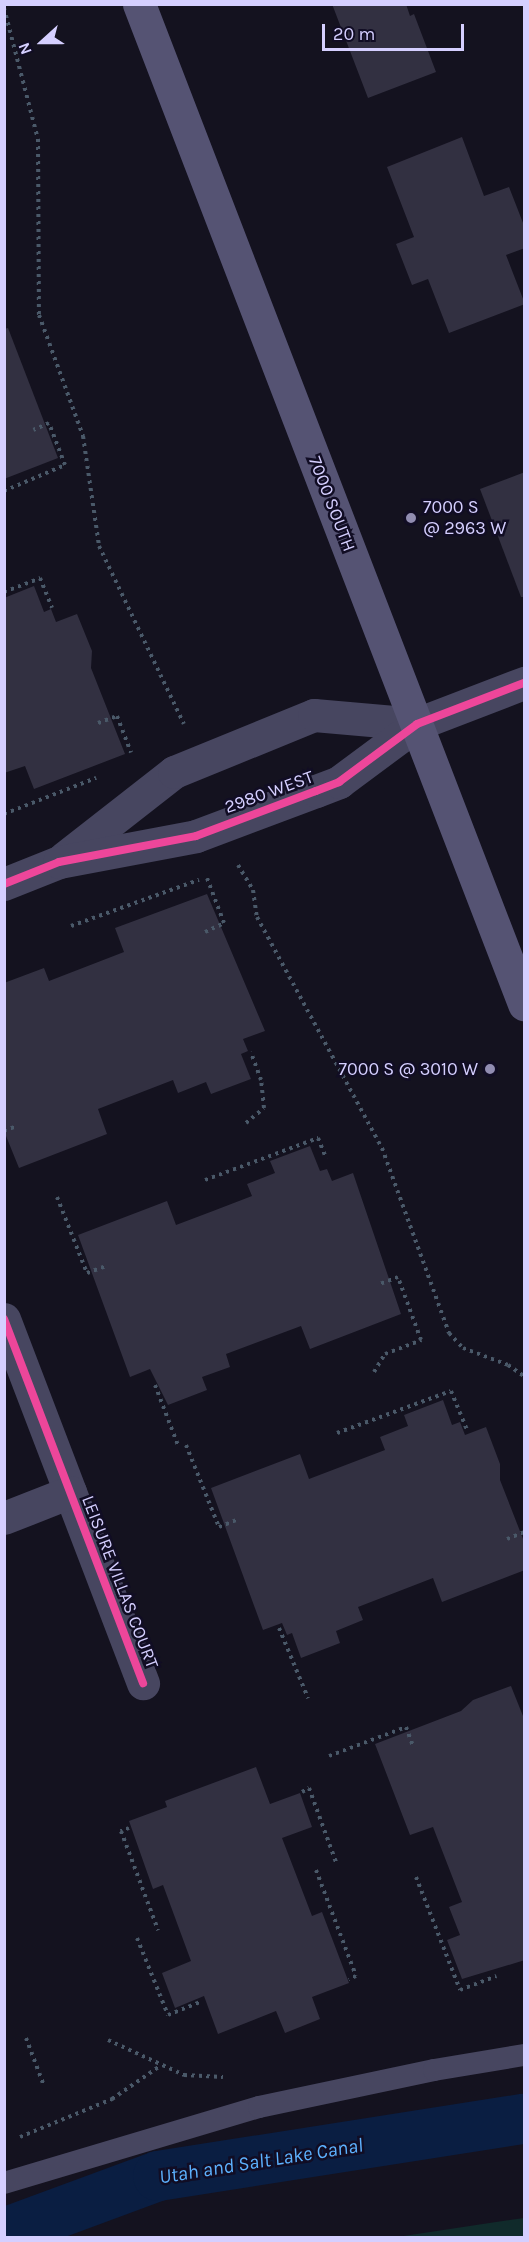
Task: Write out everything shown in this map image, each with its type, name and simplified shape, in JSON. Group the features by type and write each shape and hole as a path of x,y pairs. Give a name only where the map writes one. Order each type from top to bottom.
{"main road":[{"name":"7000 SOUTH","path":"138,4 525,1004"}],"street":[{"name":"2980 WEST","path":"4,884 59,862 196,836 316,791 339,782 417,724 525,683"},
{"name":"2980 WEST","path":"59,862 174,772 314,715 417,724"},
{"name":"LEISURE VILLAS COURT","path":"4,1319 143,1683"},
{"path":"4,1518 70,1492"}],"lane":[{"path":"4,2184 259,2107 434,2070 525,2055"}],"path":[{"path":"4,8 38,139 39,315 83,436 99,546 183,715 193,764"},
{"path":"4,491 64,465 49,423 33,430"},
{"path":"4,592 40,578 52,608"},
{"path":"98,723 117,716 134,762"},
{"path":"4,814 102,775"},
{"path":"231,858 249,880 257,917 382,1148 449,1333 464,1348 508,1365 525,1376"},
{"path":"71,926 207,878 224,923 204,932"},
{"path":"246,1123 264,1108 261,1080 251,1052"},
{"path":"4,1131 17,1126"},
{"path":"205,1180 318,1138 326,1158"},
{"path":"57,1197 87,1273 106,1266"},
{"path":"374,1372 386,1354 421,1340 398,1277 377,1285"},
{"path":"155,1385 179,1448"},
{"path":"337,1433 451,1391 467,1430"},
{"path":"186,1445 219,1527 238,1519"},
{"path":"507,1539 525,1532"},
{"path":"279,1628 308,1698"},
{"path":"329,1756 406,1727 413,1746"},
{"path":"302,1792 309,1788 336,1862"},
{"path":"129,1828 121,1831 158,1930"},
{"path":"316,1870 356,1976 349,1979"},
{"path":"416,1877 460,1990 496,1976"},
{"path":"137,1938 168,2015 200,2002"},
{"path":"26,2038 44,2086"},
{"path":"108,2040 129,2049"},
{"path":"15,2139 112,2099 160,2066"}],"green space":[{"path":"524,2218 524,2237 397,2237 496,2222"}],"building":[{"path":"332,4 406,4 410,16 414,14 436,72 368,98"},
{"path":"462,137 484,196 509,187 525,228 525,248 506,255 525,304 449,333 428,279 412,285 396,244 414,237 387,167"},
{"path":"8,328 58,458 4,479 4,329"},
{"path":"525,472 525,597 521,597 480,489"},
{"path":"34,586 44,612 51,609 56,622 77,614 92,651 91,668 125,754 34,789 25,766 4,773 4,598"},
{"path":"207,894 265,1031 243,1039 248,1051 241,1054 251,1079 211,1094 206,1082 178,1093 173,1080 98,1109 107,1134 19,1168 4,1131 4,983 44,968 49,981 124,952 115,928"},
{"path":"310,1146 320,1171 327,1169 332,1181 353,1173 401,1314 310,1349 301,1326 226,1354 230,1367 202,1377 207,1390 168,1405 150,1369 130,1377 78,1235 167,1201 176,1225 213,1211 252,1196 247,1184 275,1173 270,1161"},
{"path":"443,1400 452,1425 460,1422 465,1435 486,1427 500,1464 500,1480 525,1544 525,1570 442,1602 433,1578 358,1607 363,1620 336,1631 340,1643 301,1658 292,1633 287,1635 282,1623 263,1630 211,1488 300,1454 309,1479 385,1450 380,1437 408,1426 404,1415"},
{"path":"511,1686 525,1721 525,1960 462,1979 447,1940 460,1935 449,1907 462,1902 433,1827 410,1835 375,1744 461,1711 473,1700"},
{"path":"256,1767 270,1804 300,1793 312,1827 282,1838 312,1916 322,1912 349,1983 312,1997 320,2019 285,2033 276,2011 218,2034 204,1996 175,2008 162,1973 191,1961 163,1885 153,1889 129,1821 167,1807 165,1801"}],"waterway":[{"name":"Utah and Salt Lake Canal","path":"4,2233 158,2176 524,2119"}],"cycle path":[{"path":"4,884 59,862 196,836 316,791 339,782 417,724 524,683"},
{"path":"4,1319 143,1683"}],"place":[{"name":"7000 S @ 2963 W","path":"411,518"},
{"name":"7000 S @ 3010 W","path":"490,1069"}]}
